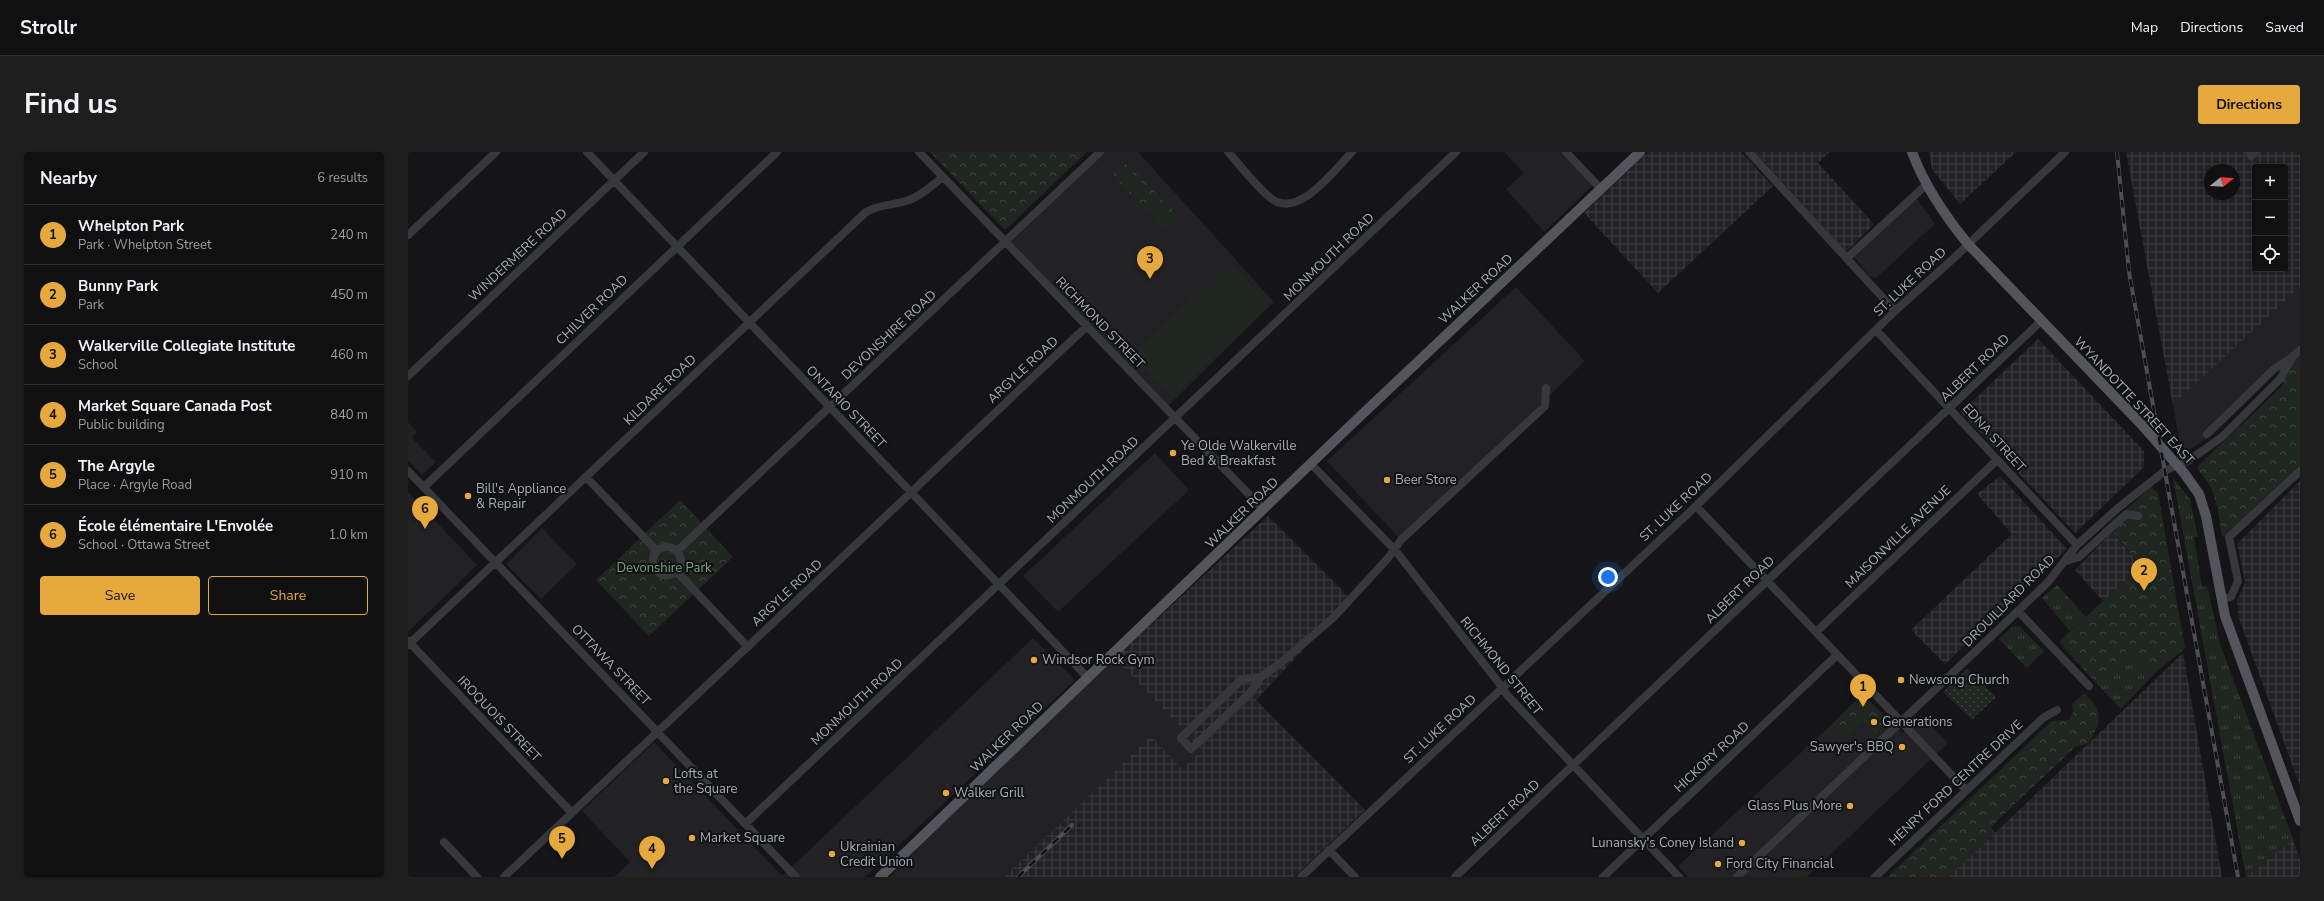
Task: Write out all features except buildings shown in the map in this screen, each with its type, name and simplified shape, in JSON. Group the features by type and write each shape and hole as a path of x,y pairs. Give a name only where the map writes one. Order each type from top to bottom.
{"main road":[{"name":"WALKER ROAD","path":"880,877 1640,152"},
{"name":"WYANDOTTE STREET EAST","path":"1912,152 1926,185 1944,215 1968,244 2141,424 2199,494 2206,516 2224,616 2300,821"}],"street":[{"path":"408,235 496,152"},
{"name":"ONTARIO STREET","path":"587,152 1088,678"},
{"name":"WINDERMERE ROAD","path":"408,376 644,152"},
{"name":"CHILVER ROAD","path":"424,487 676,246 777,152"},
{"name":"RICHMOND STREET","path":"919,152 1264,510"},
{"name":"DEVONSHIRE ROAD","path":"676,551 831,408 1100,152"},
{"path":"1228,152 1272,199 1282,204 1293,204 1303,200 1352,152"},
{"name":"MONMOUTH ROAD","path":"745,824 1456,152"},
{"path":"1566,152 1601,189"},
{"path":"1748,152 1895,311"},
{"name":"ST. LUKE ROAD","path":"1302,877 1502,687 1696,506 1895,311 2065,152"},
{"name":"KILDARE ROAD","path":"409,643 866,212 884,204 908,200 918,195 943,177"},
{"path":"1847,258 1926,185"},
{"name":"ALBERT ROAD","path":"1455,877 2041,321"},
{"name":"ARGYLE ROAD","path":"504,877 1087,326"},
{"name":"EDNA STREET","path":"1876,330 2077,545"},
{"name":"DROUILLARD ROAD","path":"1737,877 2018,611 2066,561 2077,545 2150,482 2176,465 2188,461 2222,437 2280,379 2293,356 2300,350"},
{"path":"2207,434 2274,369 2293,356"},
{"path":"1261,677 1242,679 1181,738 1191,749 1250,693 1261,677 1283,661 1334,616 1395,550 1402,540 1545,406 1546,388"},
{"name":"MAISONVILLE AVENUE","path":"1816,632 1997,460"},
{"name":"RICHMOND STREET","path":"1312,464 1395,550 1507,695 1679,877"},
{"name":"OTTAWA STREET","path":"408,470 796,877"},
{"path":"2221,599 2231,597 2238,581 2229,537 2300,471"},
{"path":"586,477 657,551"},
{"path":"1696,506 1966,790"},
{"path":"2066,561 2079,558 2126,514 2138,516"},
{"path":"657,551 668,547 676,551 680,559 676,572"},
{"path":"657,551 653,562 656,570 664,575 676,572"},
{"path":"676,572 748,647"},
{"path":"2018,611 2089,686"},
{"name":"IROQUOIS STREET","path":"409,643 572,813"},
{"name":"HICKORY ROAD","path":"1603,877 1837,655"},
{"name":"HENRY FORD CENTRE DRIVE","path":"1875,877 2043,718 2057,710"},
{"path":"444,842 477,877"},
{"path":"1329,850 1355,877"}],"shaded area":[{"path":"1105,152 1138,152 1274,302 1167,407 1011,242"},
{"path":"1504,152 1566,152 1595,183 1544,232 1506,189 1524,173"},
{"path":"1648,152 1741,152 1773,186 1658,293 1584,213"},
{"path":"1755,152 1830,152 1818,163 1874,224 1846,252"},
{"path":"1929,152 2016,152 1960,204 1932,169"},
{"path":"2126,152 2300,152 2300,287 2173,405"},
{"path":"1914,195 1935,224 1876,278 1869,276 1852,254"},
{"path":"1516,287 1585,361 1401,540 1327,461"},
{"path":"2300,287 2300,366 2293,356 2214,434 2186,452 2181,450 2173,405"},
{"path":"2038,339 2144,451 2144,467 2075,533 1961,412"},
{"path":"408,422 417,432 412,438 436,462 422,475 408,460"},
{"path":"1155,453 1189,490 1058,612 1023,576"},
{"path":"2000,476 2067,549 1945,664 1911,630 2012,534 1977,494"},
{"path":"2300,481 2300,786 2239,619 2237,601 2245,582 2237,544"},
{"path":"408,492 477,565 408,632"},
{"path":"1268,516 1351,599 1256,700 1365,810 1294,877 1004,877 1151,736 1182,769 1202,750 1115,658"},
{"path":"542,528 577,564 541,599 506,564"},
{"path":"2112,532 2141,566 2103,601 2075,570"},
{"path":"1033,638 1075,680 865,877 614,877 630,862 582,811 654,742 782,876"},
{"path":"2183,653 2222,877 1948,877 1995,833"},
{"path":"1115,658 1203,750 1182,769 1151,736 1004,877 890,877 928,837"},
{"path":"1921,715 1948,743 1807,877 1688,877 1678,866 1832,724 1844,738 1863,719 1876,733 1889,721 1902,733"},
{"path":"2293,839 2300,859 2300,877 2246,877"}],"green space":[{"path":"930,152 1087,152 1005,230"},
{"path":"1127,163 1179,217 1164,231 1112,175"},
{"path":"1127,167 1147,188 1136,198 1117,177"},
{"path":"1154,196 1173,217 1163,226 1143,205"},
{"path":"1230,263 1270,305 1172,398 1132,355"},
{"path":"2293,356 2300,366 2300,471 2229,537 2222,536 2216,501 2209,485 2198,470 2199,465 2281,387 2283,383 2280,379"},
{"path":"2173,478 2190,499 2198,537 2194,537 2202,587 2207,586 2220,644 2293,839 2246,877"},
{"path":"2151,487 2158,493 2185,648 2156,672 2128,650 2095,682 2059,642 2141,566 2108,526"},
{"name":"Devonshire Park","path":"680,500 733,557 649,636 596,580"},
{"path":"2057,585 2086,617 2070,631 2042,598"},
{"path":"2019,626 2044,651 2027,668 1999,639 2012,627"},
{"path":"2128,650 2156,672 2121,709 2095,682"},
{"path":"1967,669 1996,697 1972,720 1943,692"},
{"path":"2084,693 2095,706 2099,717 2096,729 2088,743 2075,747 1991,827 1995,833 1948,877 1887,877 2052,721 2069,720 2073,713 2072,704"},
{"path":"1863,694 1889,721 1876,733 1863,720 1844,738 1832,724"}],"railway":[{"path":"2117,152 2129,272 2238,877"},
{"path":"1018,877 1072,825"}],"place":[{"name":"Walkerville Collegiate Institute","path":"1150,279"},
{"name":"Ye Olde Walkerville Bed & Breakfast","path":"1173,453"},
{"name":"Beer Store","path":"1387,480"},
{"name":"Bill's Appliance & Repair","path":"468,496"},
{"name":"École élémentaire L'Envolée","path":"425,529"},
{"name":"Bunny Park","path":"2144,591"},
{"name":"Windsor Rock Gym","path":"1034,660"},
{"name":"Newsong Church","path":"1901,680"},
{"name":"Whelpton Park","path":"1863,707"},
{"name":"Generations","path":"1874,722"},
{"name":"Sawyer's BBQ","path":"1902,747"},
{"name":"Lofts at the Square","path":"666,781"},
{"name":"Walker Grill","path":"946,793"},
{"name":"Glass Plus More","path":"1850,806"},
{"name":"Market Square","path":"692,838"},
{"name":"Lunansky's Coney Island","path":"1742,843"},
{"name":"Ukrainian Credit Union","path":"832,854"},
{"name":"The Argyle","path":"562,859"},
{"name":"Ford City Financial","path":"1718,864"},
{"name":"Market Square Canada Post","path":"652,869"}]}
